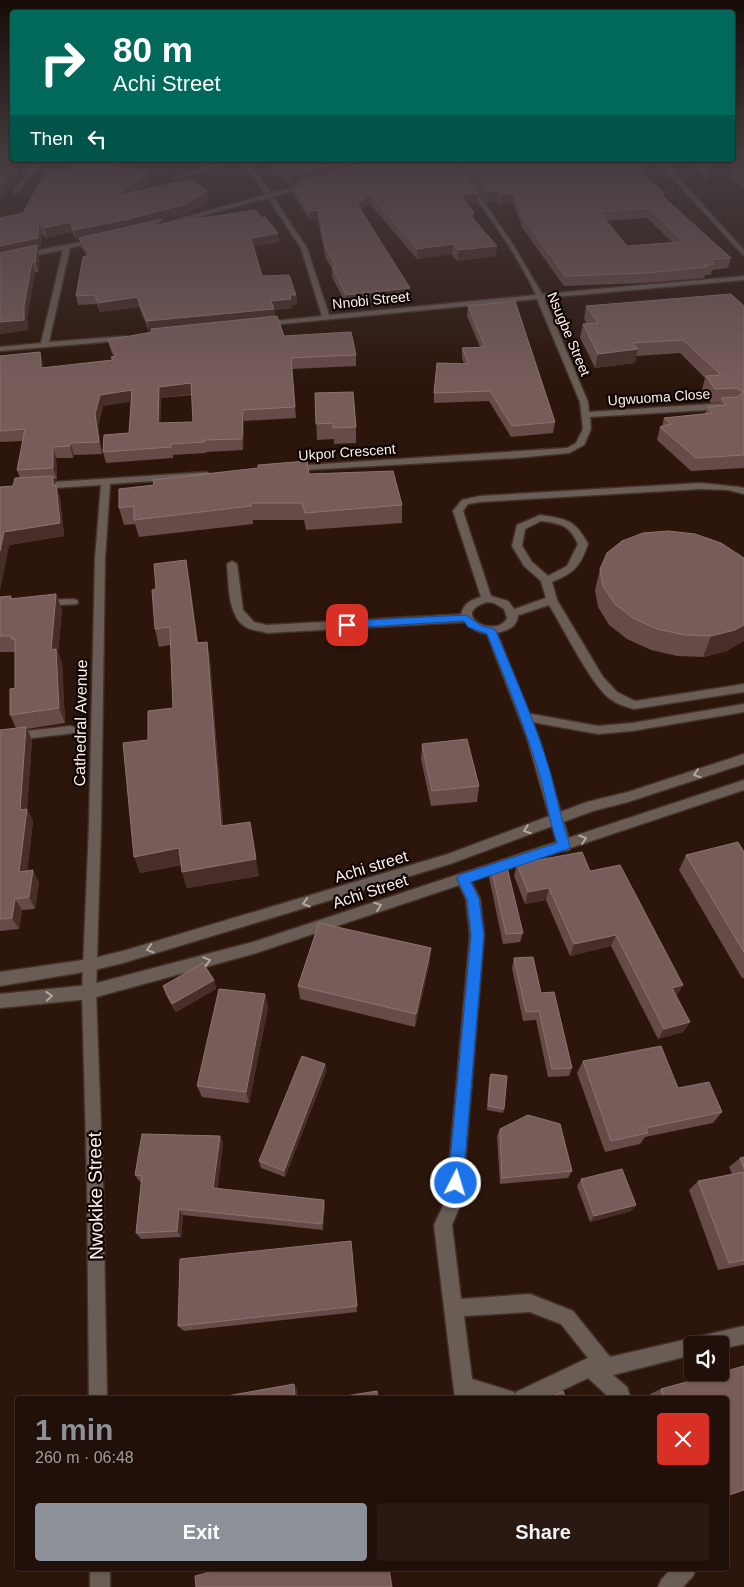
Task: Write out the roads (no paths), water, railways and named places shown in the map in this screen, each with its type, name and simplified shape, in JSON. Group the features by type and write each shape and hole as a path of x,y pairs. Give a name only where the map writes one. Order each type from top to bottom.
{"street":[{"path":"295,234 304,248 326,318"},
{"name":"Nsugbe Street","path":"503,234 533,281 584,402 587,415 587,429 576,448"},
{"path":"726,234 744,254"},
{"path":"0,260 104,239"},
{"path":"44,346 66,247"},
{"name":"Nnobi Street","path":"257,324 744,278"},
{"path":"0,349 132,338"},
{"name":"Ugwuoma Close","path":"587,415 733,406"},
{"name":"Ukpor Crescent","path":"277,470 516,455 576,448"},
{"path":"29,486 219,474"},
{"name":"Cathedral Avenue","path":"88,992 100,559 106,482"},
{"path":"487,599 458,511 465,502 480,499 701,486 736,488 744,491"},
{"path":"546,580 569,572 578,558 583,544 576,530 563,521 540,518 520,527 517,546 528,564 546,580 552,600 599,680 612,695 634,705 744,688"},
{"path":"232,564 238,611 250,625 267,629 466,618"},
{"path":"487,599 499,600 508,606 513,614 513,620 508,626 501,630 491,631 471,625 466,618 465,611 469,605 477,600 487,599"},
{"path":"513,614 552,600"},
{"path":"37,604 74,602"},
{"path":"491,631 526,717 545,775 555,820 564,846"},
{"path":"526,717 568,723 598,730 632,727 744,708"},
{"path":"0,738 70,730"},
{"name":"Achi street","path":"0,979 90,965 122,957 359,888 450,859 591,806 628,797 744,759"},
{"name":"Achi Street","path":"0,1001 88,992 252,948 744,785"},
{"path":"463,879 473,899 477,935 454,1201 443,1225 464,1393 486,1396"},
{"name":"Nwokike Street","path":"88,992 95,1183 98,1396"},
{"path":"454,1308 530,1303 567,1317 598,1367 621,1396"},
{"path":"729,1339 744,1336"},
{"path":"530,1396 598,1367 684,1347"},
{"path":"100,1571 100,1587"},
{"path":"668,1587 684,1571"}]}
